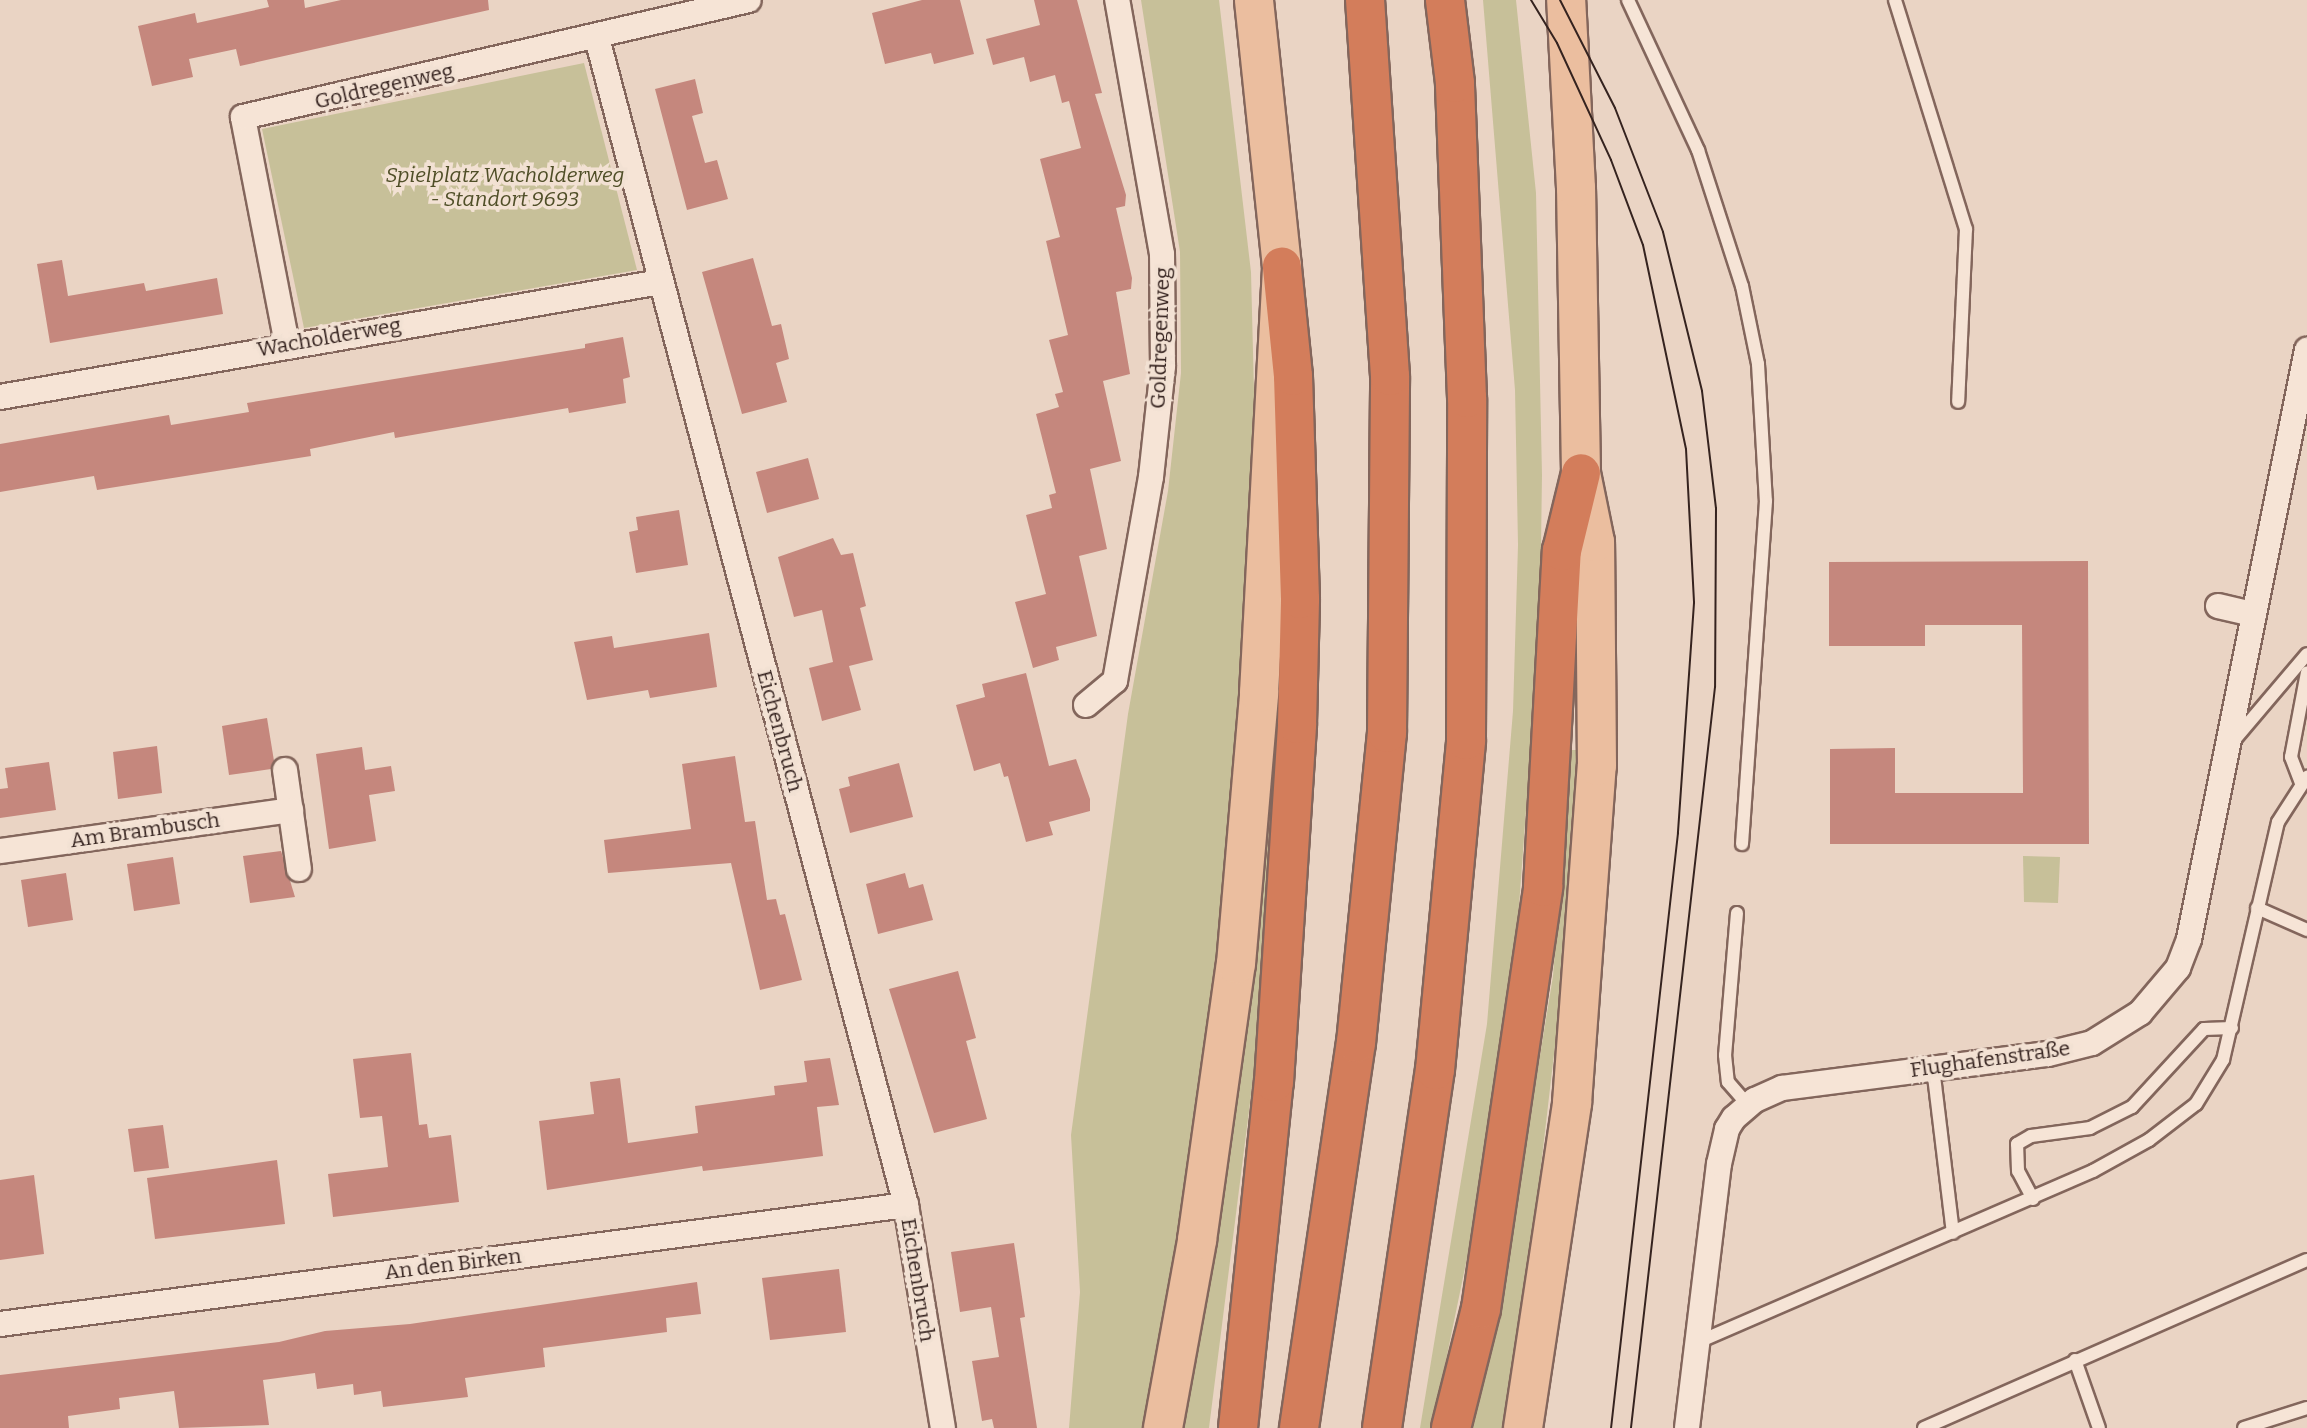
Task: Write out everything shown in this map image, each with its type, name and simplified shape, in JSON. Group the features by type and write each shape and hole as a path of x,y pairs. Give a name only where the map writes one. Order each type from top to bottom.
{"highway":[{"path":"1299,1428 1356,1043 1387,733 1390,376 1365,0"},
{"path":"1382,1428 1435,1070 1466,740 1467,398 1455,83 1446,0"},
{"path":"1238,1428 1274,1082 1297,724 1300,599 1293,376 1282,267"},
{"path":"1451,1428 1481,1309 1543,887 1562,551 1581,473"}],"main road":[{"path":"1163,1428 1197,1240 1236,964 1259,693 1282,267 1254,0"},
{"path":"1523,1428 1572,1104 1597,766 1595,542 1581,473 1576,188 1566,0"}],"street":[{"name":"Goldregenweg","path":"287,344 243,117 597,38 749,0"},
{"name":"Goldregenweg","path":"1086,705 1115,681 1151,477 1163,366 1163,254 1117,0"},
{"name":"Eichenbruch","path":"597,38 906,1205 943,1428"},
{"name":"Wacholderweg","path":"0,397 287,344 660,282"},
{"name":"Flughafenstraße","path":"1687,1428 1722,1144 1727,1129 1748,1105 1782,1088 2048,1054 2092,1043 2115,1031 2161,993 2189,939 2307,350"},
{"path":"2218,606 2254,614"},
{"path":"285,771 299,869"},
{"name":"Am Brambusch","path":"0,851 291,810"},
{"name":"An den Birken","path":"0,1324 906,1205"}],"lane":[{"path":"1628,0 1702,162 1742,286 1758,364 1766,501 1742,845"},
{"path":"1895,0 1966,229 1958,402"},
{"path":"2228,747 2307,654"},
{"path":"1698,1342 2033,1199 2149,1140 2196,1104 2223,1060 2278,822 2304,780 2291,757 2307,672"},
{"path":"2256,908 2307,930"},
{"path":"1737,913 1725,1055 1728,1082 1748,1105"},
{"path":"2033,1199 2018,1171 2017,1144 2031,1136 2090,1128 2132,1107 2204,1029 2232,1028"},
{"path":"1933,1068 1953,1233"},
{"path":"1924,1428 2307,1260"},
{"path":"2075,1360 2099,1428"},
{"path":"2244,1428 2307,1408"}],"green space":[{"path":"1141,0 1219,0 1251,272 1255,432 1280,652 1255,1063 1209,1428 1069,1428 1080,1292 1071,1135 1128,714 1168,491 1181,373 1180,252"},
{"path":"1483,0 1516,0 1536,193 1542,475 1540,619 1517,933 1501,1059 1473,1229 1432,1428 1420,1428 1487,1024 1513,711 1518,545 1515,390"},
{"name":"Spielplatz Wacholderweg - Standort 9693","path":"584,63 637,270 304,328 262,129"},
{"path":"1571,750 1581,750 1563,977 1534,1226 1502,1428 1470,1428 1500,1301 1553,976"},
{"path":"2023,856 2060,857 2058,903 2024,902"}],"building":[{"path":"267,0 304,0 305,8 341,0 488,0 489,10 240,66 236,49 189,59 193,77 152,86 138,26 195,13 197,23 269,7"},
{"path":"922,0 960,0 974,54 934,64 931,53 885,64 872,13"},
{"path":"1034,0 1077,0 1102,93 1095,94 1126,195 1125,206 1116,208 1132,278 1131,289 1116,292 1130,374 1103,381 1121,461 1090,469 1107,549 1079,556 1097,636 1056,647 1059,660 1033,668 1015,602 1046,594 1026,515 1052,508 1049,495 1056,493 1036,414 1059,407 1055,394 1063,392 1049,340 1068,335 1046,241 1060,237 1040,159 1081,148 1069,101 1062,103 1055,75 1030,82 1024,57 993,65 986,39 1040,25"},
{"path":"695,79 703,113 692,116 705,163 717,160 728,199 687,210 655,89"},
{"path":"753,258 772,326 781,324 789,359 776,363 787,402 742,414 702,272"},
{"path":"62,260 68,296 144,283 146,291 217,278 223,314 50,343 37,264"},
{"path":"623,337 630,377 623,379 626,403 569,413 568,408 395,438 394,432 310,449 311,456 97,490 94,476 0,492 0,444 169,415 171,425 249,412 247,403 585,348 585,344"},
{"path":"808,458 819,499 767,513 756,472"},
{"path":"679,510 688,565 636,573 629,532 638,530 636,517"},
{"path":"833,538 841,555 853,553 866,606 860,608 873,660 849,666 861,710 822,721 809,668 833,662 822,610 794,617 778,557"},
{"path":"2088,561 2089,844 1830,844 1830,749 1895,748 1895,793 2023,793 2022,625 1925,625 1925,646 1829,646 1829,562"},
{"path":"709,633 717,687 650,698 648,690 587,700 574,642 612,636 614,648"},
{"path":"1026,673 1049,766 1076,759 1090,799 1090,811 1049,822 1053,835 1026,842 1008,776 1004,777 1000,763 974,771 956,705 985,697 982,684"},
{"path":"267,718 274,761 271,769 229,775 222,726"},
{"path":"157,746 162,793 118,799 113,752"},
{"path":"362,747 365,770 391,766 395,791 369,795 376,841 329,849 316,754"},
{"path":"735,756 745,822 755,821 767,900 776,899 780,915 785,914 802,980 760,990 731,863 608,873 604,840 691,829 682,764"},
{"path":"49,762 56,810 0,818 0,789 8,788 5,768"},
{"path":"899,763 913,817 850,833 839,789 850,786 848,777"},
{"path":"281,851 295,897 250,903 243,856"},
{"path":"173,857 180,904 134,911 127,864"},
{"path":"66,873 73,920 28,927 21,880"},
{"path":"905,873 909,888 923,884 933,920 878,934 866,884"},
{"path":"958,971 976,1038 966,1041 987,1119 934,1133 889,989"},
{"path":"411,1053 419,1125 427,1124 429,1138 451,1135 459,1202 333,1217 328,1174 388,1167 382,1116 360,1118 353,1059"},
{"path":"830,1058 839,1105 817,1107 823,1156 703,1171 702,1166 547,1190 539,1121 594,1114 590,1082 620,1078 628,1143 698,1133 695,1106 775,1095 774,1086 807,1082 804,1061"},
{"path":"163,1125 169,1168 134,1172 128,1129"},
{"path":"277,1160 285,1224 155,1239 147,1178"},
{"path":"34,1175 44,1254 0,1260 0,1180"},
{"path":"1014,1243 1025,1317 1020,1318 1037,1428 994,1428 992,1419 982,1421 972,1361 999,1357 991,1307 960,1312 951,1252"},
{"path":"839,1269 846,1332 770,1340 762,1278"},
{"path":"697,1282 701,1314 666,1318 667,1332 543,1348 545,1367 465,1378 468,1397 383,1407 381,1391 354,1395 353,1384 317,1389 315,1373 263,1380 269,1425 179,1428 174,1391 119,1398 120,1409 68,1416 69,1428 0,1428 0,1375 279,1342 325,1331 410,1324"}],"tram line":[{"path":"1531,0 1557,43 1611,160 1643,245 1686,449 1694,603 1678,833 1611,1428"},
{"path":"1560,0 1615,108 1663,232 1702,391 1716,508 1715,687 1631,1428"}]}
